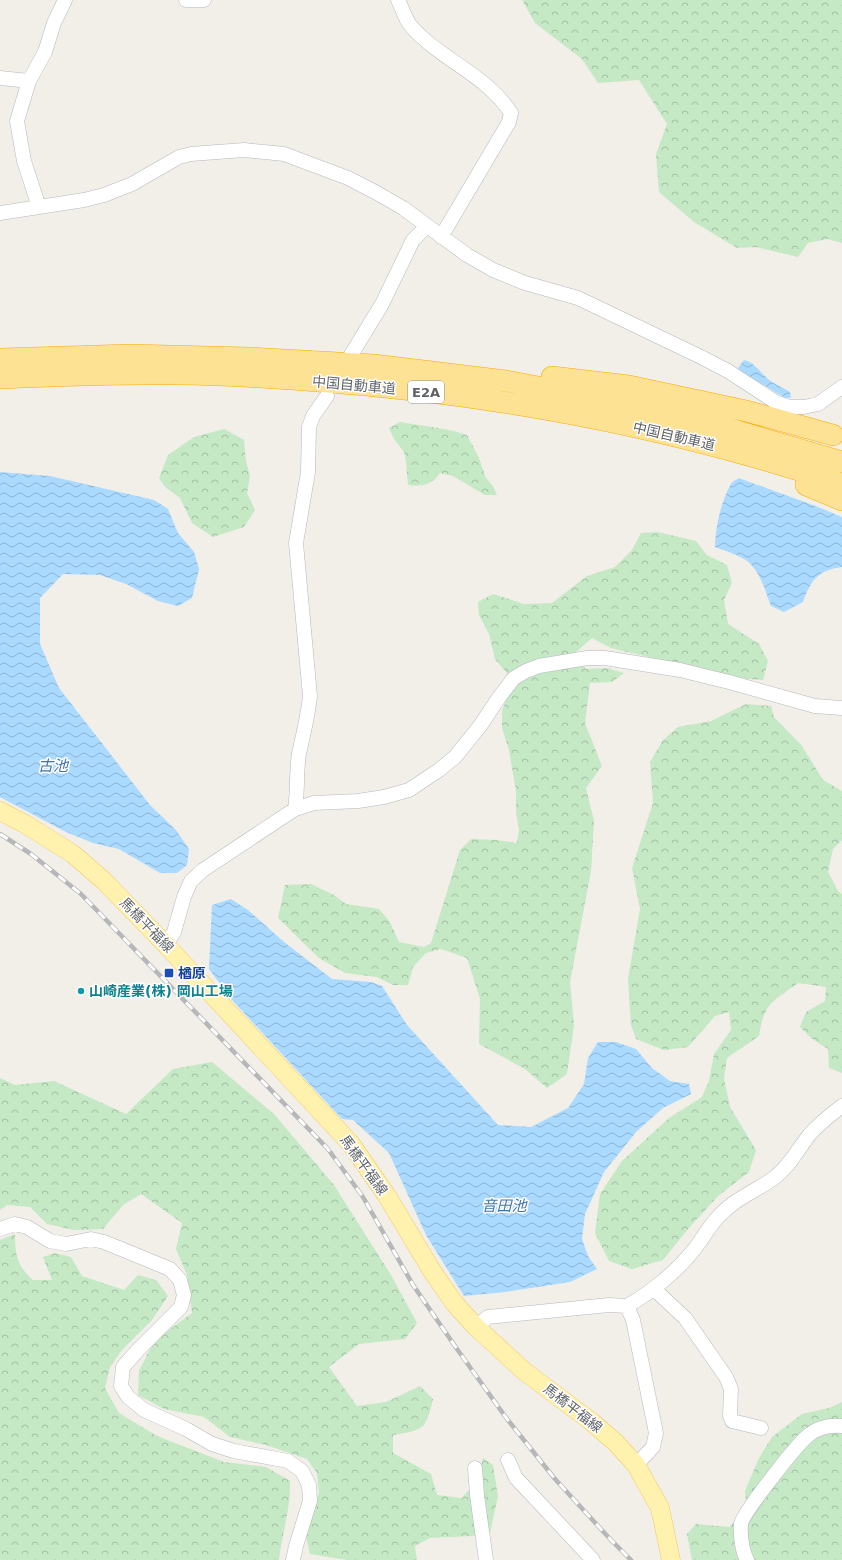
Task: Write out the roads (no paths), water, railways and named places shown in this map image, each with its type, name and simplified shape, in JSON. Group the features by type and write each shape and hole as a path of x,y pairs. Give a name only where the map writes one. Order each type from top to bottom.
{"highway":[{"name":"中国自動車道","path":"0,359 130,355 250,358 374,365 506,381 618,402 730,429 842,462"},
{"path":"374,365 477,368 629,386 746,411 833,435"},
{"name":"中国自動車道","path":"0,378 147,374 255,376 374,385 582,415 692,440 790,466 842,484"},
{"path":"582,415 623,430 799,482 842,500"}],"main road":[{"name":"馬橋平福線","path":"0,810 26,824 73,854 104,881 166,945 351,1144 387,1196 432,1271 451,1298 476,1327 524,1370 592,1422 616,1443 636,1465 660,1508 671,1560"}],"street":[{"path":"39,207 24,161 17,121 29,81 45,52 54,22 65,0"},
{"path":"186,0 204,0"},
{"path":"398,0 409,24 427,41 490,89 504,103 511,114 509,122 447,230 441,237"},
{"path":"0,78 29,81"},
{"path":"0,213 84,200 104,195 132,184 179,156 212,151 251,150 284,154 348,178 377,193 403,208 467,255 493,270 525,283 578,298 701,356 728,371 777,403 789,407 804,407 818,404 842,387"},
{"path":"351,354 382,304 413,240 426,226"},
{"path":"295,809 298,794 297,774 299,754 309,711 310,696 296,543 308,472 309,427 313,416 327,396"},
{"path":"166,945 174,932 184,897 191,881 203,870 295,809 314,803 358,801 384,797 409,790 439,770 455,757 480,726 514,678 539,666 587,658 605,658 680,670 815,706 842,708"},
{"path":"476,1327 488,1317 609,1305 627,1306 654,1289 692,1252 719,1215 740,1199 774,1178 792,1161 810,1135 825,1118 842,1106"},
{"path":"0,1229 15,1224 27,1227 50,1241 66,1244 91,1239 104,1242 170,1269 180,1280 184,1295 181,1307 123,1367 121,1386 128,1397 144,1410 186,1429 212,1444 234,1451 288,1462 302,1471 309,1485 310,1501 293,1560"},
{"path":"654,1289 685,1318 726,1377 731,1389 730,1416 732,1421 761,1428"},
{"path":"627,1306 633,1320 656,1432 653,1447 636,1465"},
{"path":"746,1560 743,1552 741,1523 780,1466 810,1434 831,1425 842,1426"},
{"path":"508,1460 516,1478 593,1560"},
{"path":"475,1468 477,1496 486,1560"}],"water":[{"path":"744,360 754,365 772,382 790,392 791,398 785,398 739,370 738,368"},
{"name":"古池","path":"0,472 50,476 154,500 168,509 178,533 194,552 199,569 192,598 178,606 158,601 126,584 100,575 63,574 40,598 40,644 59,688 150,805 176,830 189,849 187,865 177,873 160,873 119,849 93,843 66,832 0,797"},
{"path":"739,478 842,517 842,567 834,568 816,577 803,602 784,612 771,606 762,582 752,565 732,553 715,547 717,524 721,507 731,483"},
{"name":"音田池","path":"231,899 248,910 284,942 332,979 371,982 382,986 407,1025 498,1125 531,1127 568,1108 584,1084 588,1058 598,1042 616,1042 636,1049 652,1068 670,1081 689,1084 691,1094 663,1108 637,1131 604,1172 585,1214 582,1239 588,1256 597,1269 570,1282 505,1292 464,1296 426,1235 389,1153 353,1120 342,1119 232,1000 209,969 212,905"}],"railway":[{"path":"0,834 31,854 81,894 328,1149 363,1197 413,1285 507,1419 555,1479 631,1560"}],"place":[{"name":"楢原","path":"169,973"},
{"name":"山崎産業(株) 岡山工場","path":"81,991"}]}
